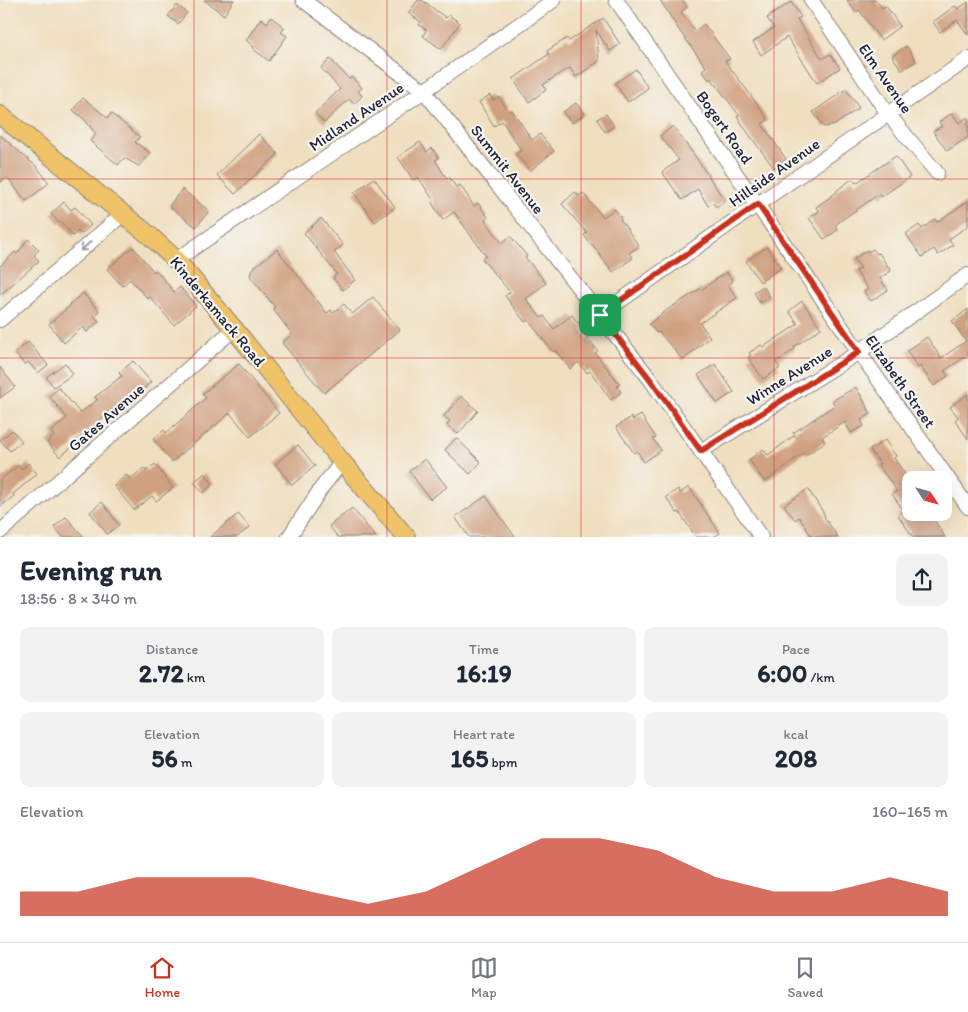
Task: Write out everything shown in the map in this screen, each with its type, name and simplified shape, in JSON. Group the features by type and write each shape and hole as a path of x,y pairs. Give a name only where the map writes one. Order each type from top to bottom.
{"main road":[{"name":"Kinderkamack Road","path":"0,115 149,235 176,260 406,537"}],"street":[{"name":"Summit Avenue","path":"303,0 424,90 657,388 762,537"},
{"name":"Midland Avenue","path":"176,260 554,0"},
{"name":"Bogert Road","path":"616,0 806,274"},
{"name":"Elm Avenue","path":"811,0 888,114 937,173"},
{"name":"Hillside Avenue","path":"600,315 968,59"},
{"path":"0,320 123,214"},
{"name":"Elizabeth Street","path":"806,274 968,507"},
{"name":"Winne Avenue","path":"701,451 859,352 968,275"},
{"name":"Gates Avenue","path":"0,532 234,329"},
{"path":"289,537 322,486 342,462"}],"building":[{"path":"204,0 234,0 224,15"},
{"path":"418,0 422,0 446,18 449,15 460,23 441,49 423,36 426,30 419,25 421,22 408,13"},
{"path":"660,0 682,0 687,7 681,12 695,31 704,24 730,59 725,61 768,120 762,124 786,159 774,168 748,133 737,116 739,115 711,78 709,80 702,70 706,67"},
{"path":"847,0 876,0 882,8 886,6 900,26 881,40 859,10 856,13"},
{"path":"791,2 801,17 797,19 822,59 830,54 840,68 817,83 787,37 761,55 753,42 774,28 767,18"},
{"path":"968,2 968,35 957,20 940,32 933,22 955,6 958,9"},
{"path":"177,5 187,13 178,24 168,16"},
{"path":"271,17 285,28 281,32 287,36 269,61 253,49 254,47 246,40 261,18 267,23"},
{"path":"603,18 620,44 610,51 596,30 599,61 576,77 570,68 562,72 543,85 546,90 529,102 513,79 549,54 547,51 567,38 569,41"},
{"path":"906,46 916,61 902,70 892,56"},
{"path":"330,59 349,79 352,77 362,88 358,91 362,96 354,104 349,99 324,123 315,113 340,89 321,68"},
{"path":"636,69 648,88 628,102 615,83"},
{"path":"846,89 859,108 835,125 824,127 813,112"},
{"path":"490,95 493,100 499,97 509,112 512,110 532,140 540,134 554,151 530,171 516,154 521,150 502,121 494,126 479,102"},
{"path":"83,98 108,118 111,113 140,137 135,142 150,153 139,166 124,158 118,165 90,141 96,134 84,119 73,110"},
{"path":"576,103 585,114 572,123 563,112"},
{"path":"952,113 959,123 968,117 968,137 947,151 933,131 942,126 939,122"},
{"path":"606,114 614,126 605,132 597,119"},
{"path":"673,126 725,201 716,207 713,203 708,206 698,189 682,200 662,172 679,160 660,136"},
{"path":"259,134 278,154 235,194 217,175"},
{"path":"0,135 37,167 49,183 26,201 7,177 0,183"},
{"path":"420,142 427,152 432,148 439,158 435,160 447,179 449,177 456,187 460,185 474,206 478,203 488,217 485,220 502,243 510,236 546,283 526,299 541,318 544,316 554,329 572,315 583,329 581,330 598,351 595,353 620,384 617,386 621,392 611,400 590,371 587,373 578,362 570,369 555,350 553,352 528,320 525,322 505,296 510,292 482,259 486,256 454,212 443,220 432,203 434,201 418,177 413,180 398,157"},
{"path":"896,156 910,177 881,197 879,194 839,222 835,226 838,230 824,239 809,218 819,211 816,207 852,179 856,183"},
{"path":"374,178 395,207 375,222 354,193"},
{"path":"182,189 209,211 196,227 169,206"},
{"path":"575,192 579,196 583,193 603,217 615,209 639,246 629,253 633,258 613,272 584,235 587,233 562,204"},
{"path":"968,201 968,226 949,239 953,245 938,255 934,249 922,257 906,234 919,225 922,229 935,219 937,222"},
{"path":"64,202 71,210 75,207 91,225 81,234 78,231 73,236 51,214"},
{"path":"321,218 343,245 334,252 355,280 343,290 333,278 337,274 304,233"},
{"path":"28,239 39,250 34,255 39,261 0,295 0,266 15,252 17,254"},
{"path":"133,247 154,272 156,270 174,292 180,287 196,306 174,325 150,297 148,299 130,279 122,286 107,269"},
{"path":"767,247 781,268 760,282 746,261"},
{"path":"277,249 327,313 331,310 333,313 344,304 352,314 373,297 400,330 324,393 282,343 292,334 273,309 275,307 250,276 252,269"},
{"path":"873,249 877,254 879,253 891,271 880,278 888,290 871,301 864,292 868,289 856,271 861,268 854,259 867,250 868,252"},
{"path":"726,272 733,281 728,285 737,298 700,323 710,337 683,360 659,332 657,333 649,324 667,310 701,290"},
{"path":"763,286 770,297 760,303 754,292"},
{"path":"83,293 99,311 94,316 99,321 87,332 83,327 64,343 49,324"},
{"path":"802,301 821,328 776,362 780,368 763,379 748,357 751,356 749,353 761,345 765,346 798,324 789,311"},
{"path":"968,309 968,355 944,371 948,376 934,386 920,366 918,368 907,351 927,337 941,358 966,341 952,321"},
{"path":"28,342 48,365 38,373 28,362 25,365 15,353"},
{"path":"133,361 151,382 138,394 136,392 102,419 73,443 74,445 60,457 47,442 54,436 51,432 67,418 49,396 59,388 80,413 97,400 95,397 122,376 119,373"},
{"path":"65,363 73,374 54,387 46,377"},
{"path":"239,364 279,413 250,437 230,413 172,462 153,439 164,430 166,433 206,398 202,394"},
{"path":"715,364 734,392 717,403 698,375"},
{"path":"0,367 15,387 0,398"},
{"path":"856,387 871,414 861,420 864,426 851,433 845,422 822,437 825,442 806,455 805,452 765,482 749,460 763,449 768,455 795,435 793,433 835,405 832,401"},
{"path":"968,394 968,439 955,420 958,417 950,407"},
{"path":"461,396 478,411 458,434 447,425 450,421 444,416"},
{"path":"641,415 656,438 653,439 661,450 644,462 637,451 634,453 616,427 631,417 633,420"},
{"path":"12,430 22,441 10,451 0,440"},
{"path":"456,438 481,462 470,474 445,450"},
{"path":"885,440 896,456 894,458 903,471 902,508 892,494 897,491 878,465 880,464 870,450"},
{"path":"298,445 315,466 292,485 275,464"},
{"path":"425,459 447,487 430,499 409,471"},
{"path":"28,463 37,474 0,507 0,480 19,465 22,469"},
{"path":"155,464 173,488 156,501 152,496 134,510 114,486 126,475 130,479 144,468 146,471"},
{"path":"205,473 213,484 203,493 194,482"},
{"path":"689,487 720,533 714,537 696,537 666,497 678,489 680,493"},
{"path":"808,489 838,537 812,537 799,517 795,520 784,505"},
{"path":"486,496 515,537 469,537 455,517"},
{"path":"102,502 119,525 107,534 90,512"},
{"path":"352,508 376,537 338,537 329,526"},
{"path":"902,512 902,521 898,515"},
{"path":"238,514 250,527 237,537 210,537"},
{"path":"66,517 84,537 63,537 54,527"},
{"path":"902,521 935,521 945,537 913,537"}],"route":[{"path":"758,204 859,352 701,451 650,379 600,315 758,204"}]}
